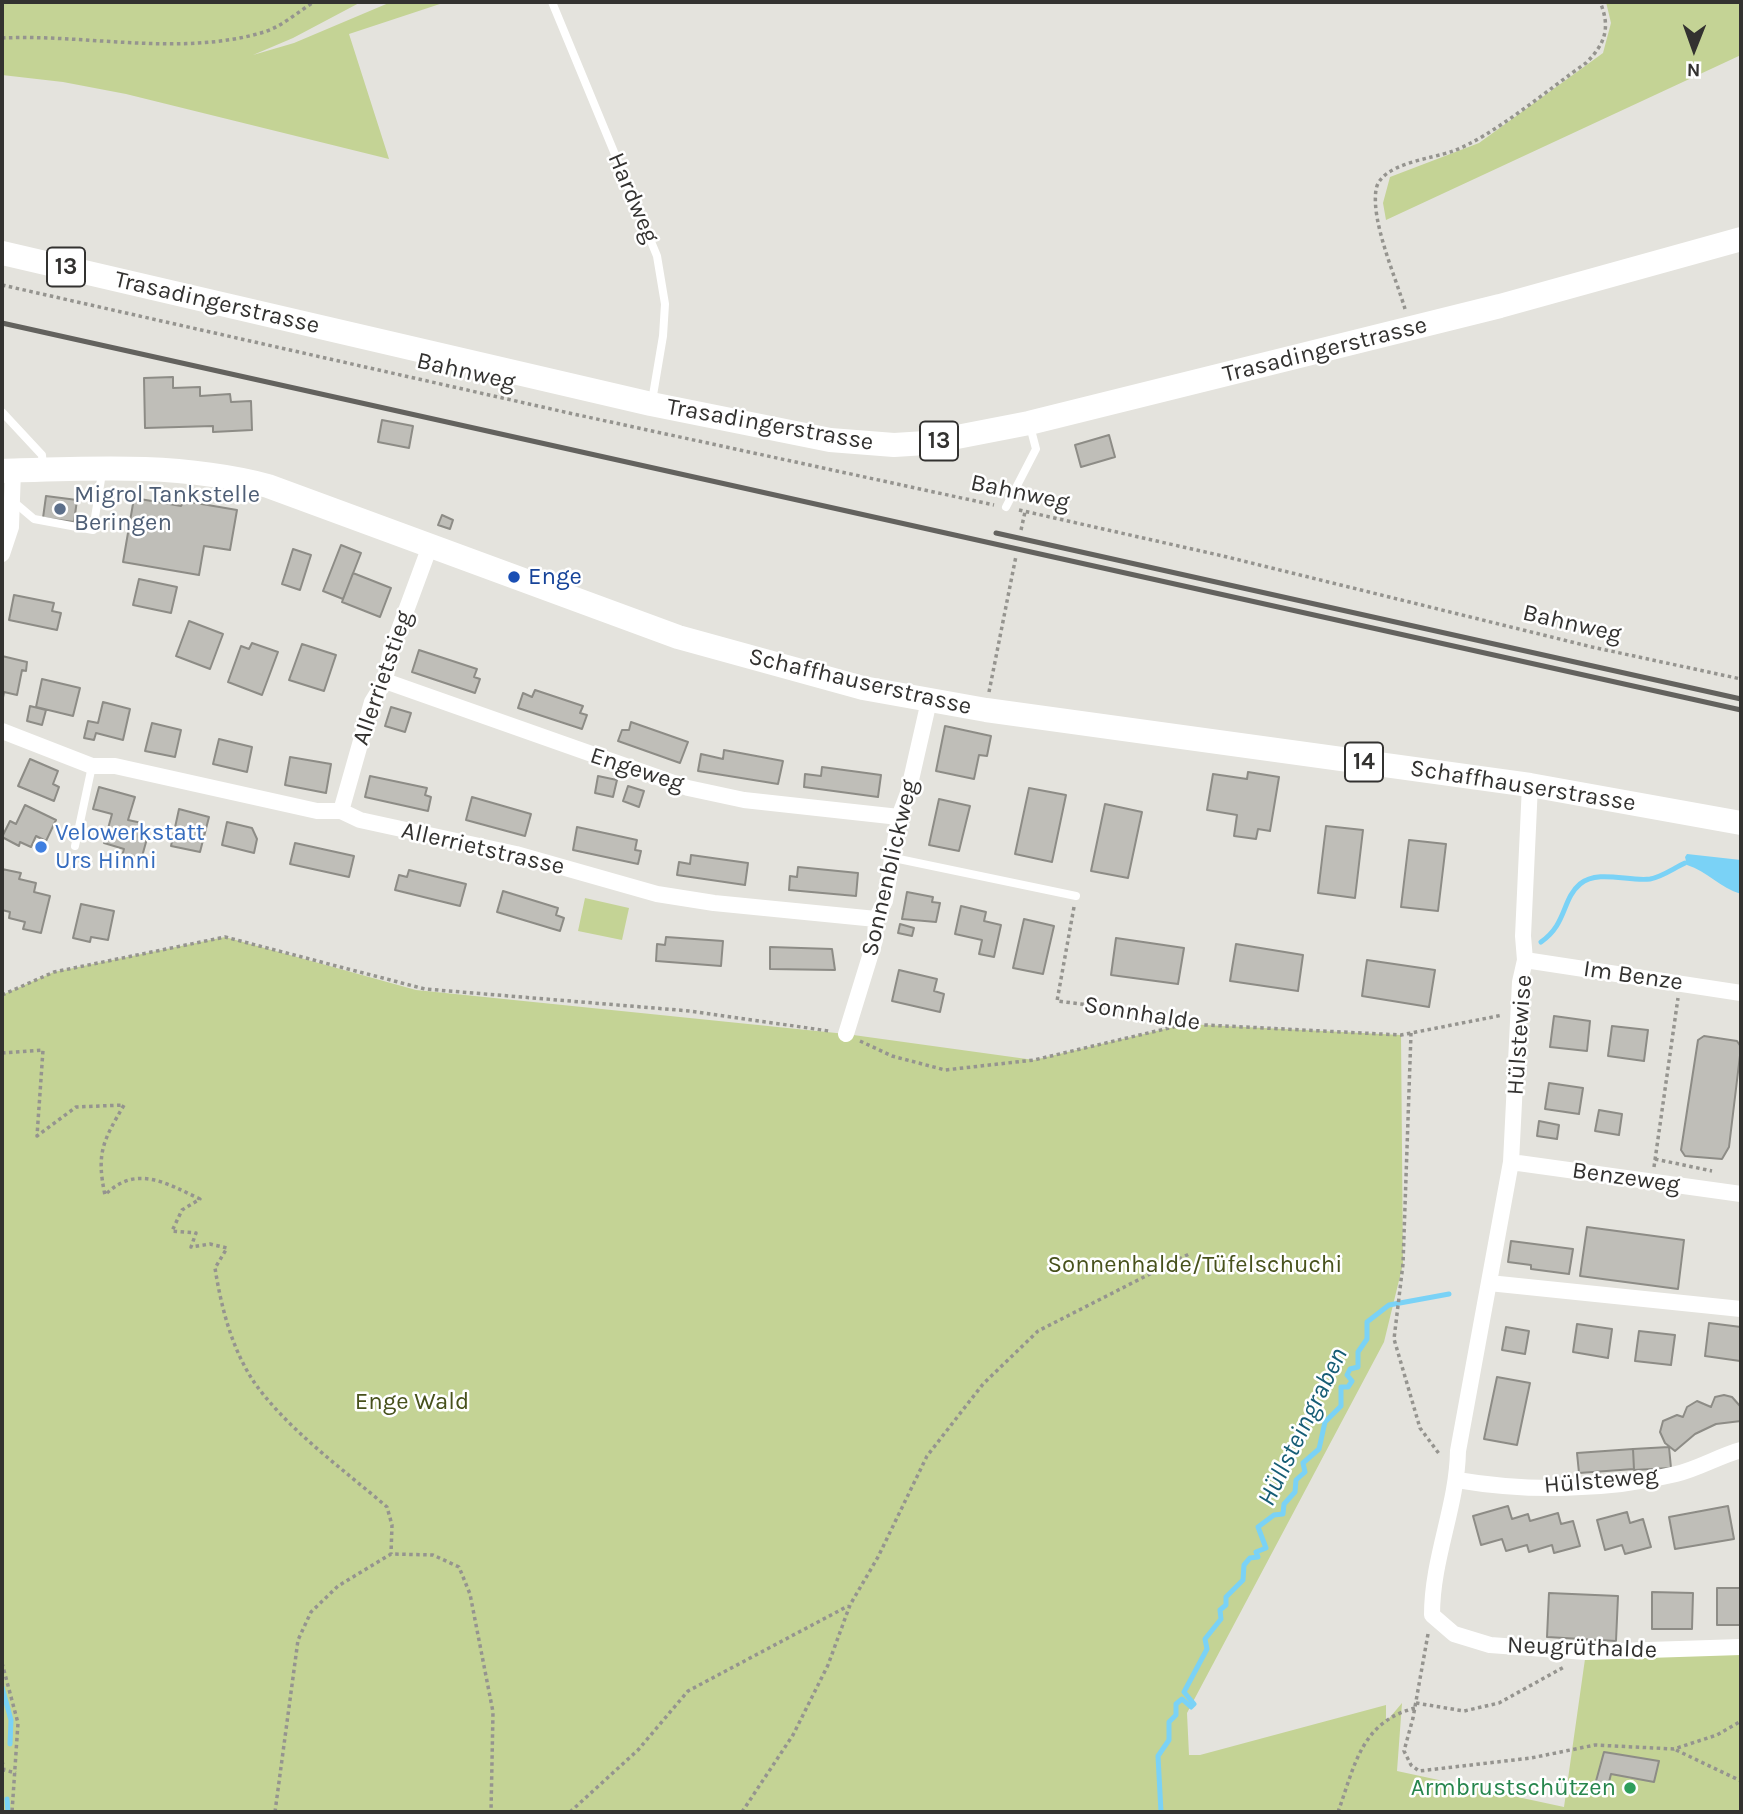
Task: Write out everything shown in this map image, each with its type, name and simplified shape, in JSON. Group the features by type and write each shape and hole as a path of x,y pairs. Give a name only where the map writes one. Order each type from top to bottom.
{"main road":[{"name":"Trasadingerstrasse","path":"2,253 651,404 830,440 882,444 954,439 1030,423 1410,329 1741,239"},
{"name":"Schaffhauserstrasse","path":"7,471 158,468 226,475 268,486 678,637 764,663 929,701 1530,785 1741,822"}],"street":[{"path":"2,554 11,527 14,502 7,471"},
{"name":"Allerrietstieg","path":"341,811 372,702 385,681 390,654 430,546"},
{"name":"Engeweg","path":"385,681 688,788 744,800 900,817"},
{"name":"Sonnenblickweg","path":"846,1034 875,940 876,919 885,901 900,817 929,701"},
{"name":"Allerrietstrasse","path":"2,731 92,766 115,766 317,811 341,811 360,820 516,854 657,894 714,903 876,919"},
{"name":"Hülstewise","path":"1432,1615 1432,1586 1457,1480 1458,1451 1511,1162 1519,1015 1525,960 1522,936 1530,785"},
{"name":"Im Benze","path":"1525,960 1741,993"},
{"name":"Benzeweg","path":"1511,1162 1741,1194"},
{"path":"1489,1283 1741,1309"},
{"name":"Hülsteweg","path":"1457,1480 1528,1487 1600,1485 1679,1473 1741,1450"},
{"name":"Neugrüthalde","path":"1432,1615 1454,1634 1490,1645 1586,1652 1741,1647"}],"lane":[{"name":"Hardweg","path":"552,2 657,256 665,304 651,404"},
{"path":"2,412 42,455 43,470"},
{"path":"1006,508 1036,449 1030,423"},
{"path":"14,502 34,519 93,530 102,468"},
{"path":"75,846 92,766"},
{"path":"894,858 1076,896"}],"path":[{"path":"2,38 43,36 201,44 266,32 314,2"},
{"path":"1410,329 1377,213 1376,189 1382,178 1396,168 1456,150 1473,141 1586,62 1601,48 1606,31 1600,2"},
{"name":"Bahnweg","path":"2,285 569,413 1223,556 1592,647 1741,679"},
{"path":"1021,530 1025,512"},
{"path":"986,710 1016,556"},
{"name":"Sonnhalde","path":"1076,896 1057,1001 1105,1007 1186,1024 1401,1035 1502,1015 1519,1015"},
{"path":"2,995 54,972 225,937 425,989 690,1011 846,1034 892,1056 945,1070 1034,1060 1186,1024"},
{"path":"1651,1183 1680,983"},
{"path":"1411,1032 1403,1264 1394,1339 1420,1428 1457,1480"},
{"path":"2,1054 43,1050 37,1136 76,1107 124,1105 101,1147 99,1166 105,1195 117,1182 139,1177 166,1183 200,1199 182,1210 172,1230 196,1233 191,1247 210,1244 227,1248 215,1268 222,1312 251,1377 276,1409 387,1507 392,1525 391,1554"},
{"path":"1655,1159 1716,1172"},
{"path":"742,1812 793,1735 828,1665 850,1605 878,1558 927,1456 983,1384 1038,1331 1191,1253"},
{"path":"275,1812 298,1640 311,1612 338,1586 391,1554 433,1555 459,1567 470,1594 493,1712 491,1812"},
{"path":"570,1812 638,1750 688,1691 850,1605"},
{"path":"1432,1615 1416,1705 1404,1751 1411,1765 1419,1771 1531,1758 1595,1745 1674,1749 1717,1735 1741,1721"},
{"path":"1338,1812 1367,1737 1394,1713 1416,1705 1464,1711 1499,1703 1586,1652"},
{"path":"2,1663 18,1723 12,1812"},
{"path":"1674,1749 1741,1781"},
{"path":"2,1760 4,1770 16,1773"}],"green space":[{"path":"2,2 361,2 293,38 253,55 294,43 391,2 446,2 349,34 389,159 126,94 63,82 2,75"},
{"path":"1606,2 1741,2 1741,55 1386,220 1383,203 1390,177 1479,143 1603,53 1611,23"},
{"path":"585,898 629,908 622,940 578,931"},
{"name":"Enge Wald","path":"225,937 416,990 846,1034 1034,1060 1186,1024 1401,1035 1403,1264 1384,1342 1187,1713 1189,1755 1200,1755 1386,1705 1386,1722 1402,1703 1397,1771 1564,1807 1586,1652 1741,1647 1741,1812 2,1812 2,995 54,972"}],"water":[{"path":"1687,854 1741,860 1741,894 1687,865"}],"building":[{"path":"173,377 173,388 200,387 200,396 230,394 231,402 251,401 252,430 213,432 213,426 145,428 144,378"},
{"path":"382,420 413,426 409,448 378,442"},
{"path":"1109,435 1115,457 1081,467 1075,445"},
{"name":"Migrol Tankstelle Beringen","path":"46,496 77,500 74,522 43,518"},
{"path":"134,498 181,506 184,501 237,510 230,550 204,546 199,575 123,562"},
{"path":"442,515 453,520 450,529 438,525"},
{"path":"341,545 361,553 343,599 323,591"},
{"path":"293,549 311,555 300,590 282,584"},
{"path":"353,573 391,588 380,617 342,602"},
{"path":"139,579 177,587 171,613 133,605"},
{"path":"14,595 54,603 52,611 61,613 57,630 9,620"},
{"path":"189,621 223,634 210,669 176,656"},
{"path":"252,643 278,652 262,695 228,682 241,646 249,649"},
{"path":"302,644 336,655 324,691 289,680"},
{"path":"419,650 477,669 474,677 480,679 475,693 412,672"},
{"path":"2,656 27,662 26,671 22,670 17,695 4,692 2,703"},
{"path":"42,679 80,688 73,716 36,707"},
{"path":"535,690 583,706 580,713 587,715 582,729 518,708 523,693 532,697"},
{"path":"103,702 130,709 123,740 96,733 94,740 84,738 88,721 98,723"},
{"path":"30,706 46,710 42,725 27,721"},
{"path":"391,707 411,713 405,732 385,726"},
{"path":"631,722 688,742 680,763 618,741 622,730 629,730"},
{"path":"152,723 181,730 175,757 145,751"},
{"path":"945,726 991,736 987,756 979,755 974,779 936,771"},
{"path":"219,739 252,747 247,772 213,764"},
{"path":"724,750 783,761 778,784 698,771 701,754 723,759"},
{"path":"290,757 331,764 326,793 285,785"},
{"path":"30,759 58,771 53,784 59,787 54,801 18,786"},
{"path":"822,767 881,775 878,797 804,787 805,774 821,776"},
{"path":"1248,772 1279,777 1270,831 1258,829 1256,839 1234,836 1237,815 1207,810 1213,774 1247,779"},
{"path":"370,776 427,788 425,795 431,797 428,811 365,797"},
{"path":"598,776 617,780 613,797 595,793"},
{"path":"628,786 644,791 639,807 623,801"},
{"path":"99,787 135,797 128,820 142,823 139,832 148,835 141,860 122,856 124,849 104,843 112,814 93,809"},
{"path":"1029,788 1066,795 1052,862 1015,854"},
{"path":"472,797 531,814 525,836 466,820"},
{"path":"939,799 970,806 959,851 929,845"},
{"path":"1105,804 1142,812 1128,878 1091,871"},
{"path":"25,805 56,820 46,841 36,836 31,847 20,842 19,846 2,837 10,821 16,824"},
{"path":"179,809 209,817 200,852 171,846"},
{"path":"227,822 252,828 257,839 254,853 222,845"},
{"path":"1326,826 1363,830 1355,898 1318,893"},
{"path":"577,827 637,840 635,850 641,851 638,864 573,850"},
{"path":"1409,840 1446,844 1438,911 1401,907"},
{"path":"295,843 354,856 349,877 290,864"},
{"path":"691,855 748,863 745,885 677,875 679,862 690,864"},
{"path":"798,867 858,873 856,896 789,890 790,876 797,877"},
{"path":"2,869 21,873 19,879 36,883 34,892 50,896 41,933 23,929 25,922 9,918 10,912 2,910"},
{"path":"409,870 466,884 460,906 395,890 399,875 407,877"},
{"path":"503,891 558,908 556,915 564,918 560,931 497,912"},
{"path":"907,892 933,897 932,902 940,903 936,922 902,919"},
{"path":"81,904 114,911 108,940 91,937 90,942 73,938"},
{"path":"961,906 986,912 984,921 1001,925 994,957 979,954 982,940 955,934"},
{"path":"1024,919 1054,926 1043,974 1013,968"},
{"path":"900,924 914,928 912,936 898,933"},
{"path":"666,937 723,941 721,966 656,961 657,944 665,945"},
{"path":"1116,938 1184,948 1178,984 1111,975"},
{"path":"1236,944 1303,955 1298,991 1230,981"},
{"path":"770,947 832,949 835,970 770,969"},
{"path":"1367,960 1435,970 1429,1007 1362,996"},
{"path":"899,970 937,979 934,991 944,994 940,1012 892,1001"},
{"path":"1554,1016 1590,1021 1587,1051 1550,1047"},
{"path":"1612,1026 1648,1030 1644,1061 1608,1056"},
{"path":"1704,1036 1737,1041 1741,1047 1729,1147 1722,1159 1685,1156 1681,1150 1698,1040"},
{"path":"1549,1083 1583,1088 1579,1114 1545,1109"},
{"path":"1599,1110 1622,1114 1619,1135 1595,1131"},
{"path":"1539,1121 1559,1125 1557,1139 1537,1136"},
{"path":"1587,1227 1684,1240 1678,1289 1580,1276"},
{"path":"1511,1241 1573,1249 1569,1274 1531,1269 1531,1265 1508,1262"},
{"path":"1709,1323 1741,1327 1740,1361 1705,1356"},
{"path":"1577,1324 1612,1329 1608,1358 1573,1352"},
{"path":"1506,1327 1529,1331 1525,1354 1502,1350"},
{"path":"1639,1331 1675,1335 1671,1365 1635,1361"},
{"path":"1497,1377 1530,1383 1517,1445 1484,1439"},
{"path":"1715,1397 1732,1397 1740,1406 1741,1421 1716,1424 1695,1434 1675,1451 1665,1443 1660,1432 1663,1421 1677,1415 1683,1417 1687,1407 1697,1401 1711,1407"},
{"path":"1669,1447 1671,1468 1634,1470 1633,1449"},
{"path":"1633,1449 1634,1469 1579,1473 1577,1453"},
{"path":"1508,1506 1512,1519 1528,1514 1530,1521 1558,1513 1561,1524 1573,1521 1580,1546 1554,1553 1552,1545 1529,1552 1527,1545 1506,1551 1502,1539 1481,1545 1473,1516"},
{"path":"1728,1506 1734,1539 1675,1549 1669,1517"},
{"path":"1627,1512 1630,1523 1643,1519 1651,1547 1625,1554 1622,1545 1605,1550 1597,1520"},
{"path":"1717,1588 1741,1588 1741,1625 1717,1625"},
{"path":"1652,1592 1693,1593 1692,1629 1652,1629"},
{"path":"1549,1593 1618,1596 1616,1641 1547,1637"},
{"path":"1604,1752 1659,1761 1654,1782 1611,1774 1606,1794 1593,1792"}],"waterway":[{"name":"Hüllsteingraben","path":"1541,942 1556,927 1574,890 1587,880 1596,877 1650,879 1685,863"},
{"name":"Hüllsteingraben","path":"1161,1812 1158,1756 1169,1740 1169,1722 1176,1715 1176,1704 1182,1699 1191,1707 1194,1704 1184,1692 1207,1649 1205,1639 1221,1619 1220,1610 1226,1605 1226,1597 1243,1580 1244,1565 1250,1558 1258,1557 1256,1552 1266,1548 1258,1527 1274,1515 1283,1514 1284,1504 1295,1492 1296,1480 1305,1472 1303,1463 1319,1449 1325,1422 1341,1406 1341,1387 1348,1387 1352,1381 1347,1375 1350,1369 1358,1367 1358,1352 1367,1339 1367,1322 1389,1305 1449,1294"},
{"path":"2,1687 11,1720 10,1744"},
{"path":"7,1799 8,1812"}],"railway":[{"path":"2,323 1741,710"},
{"path":"996,533 1741,699"}],"place":[{"name":"Migrol Tankstelle Beringen","path":"60,509"},
{"name":"Enge","path":"514,577"},
{"name":"Velowerkstatt Urs Hinni","path":"41,847"},
{"name":"Armbrustschützen","path":"1630,1788"}],"park label":[{"name":"Sonnenhalde/Tüfelschuchi","path":"1195,1265"}]}
